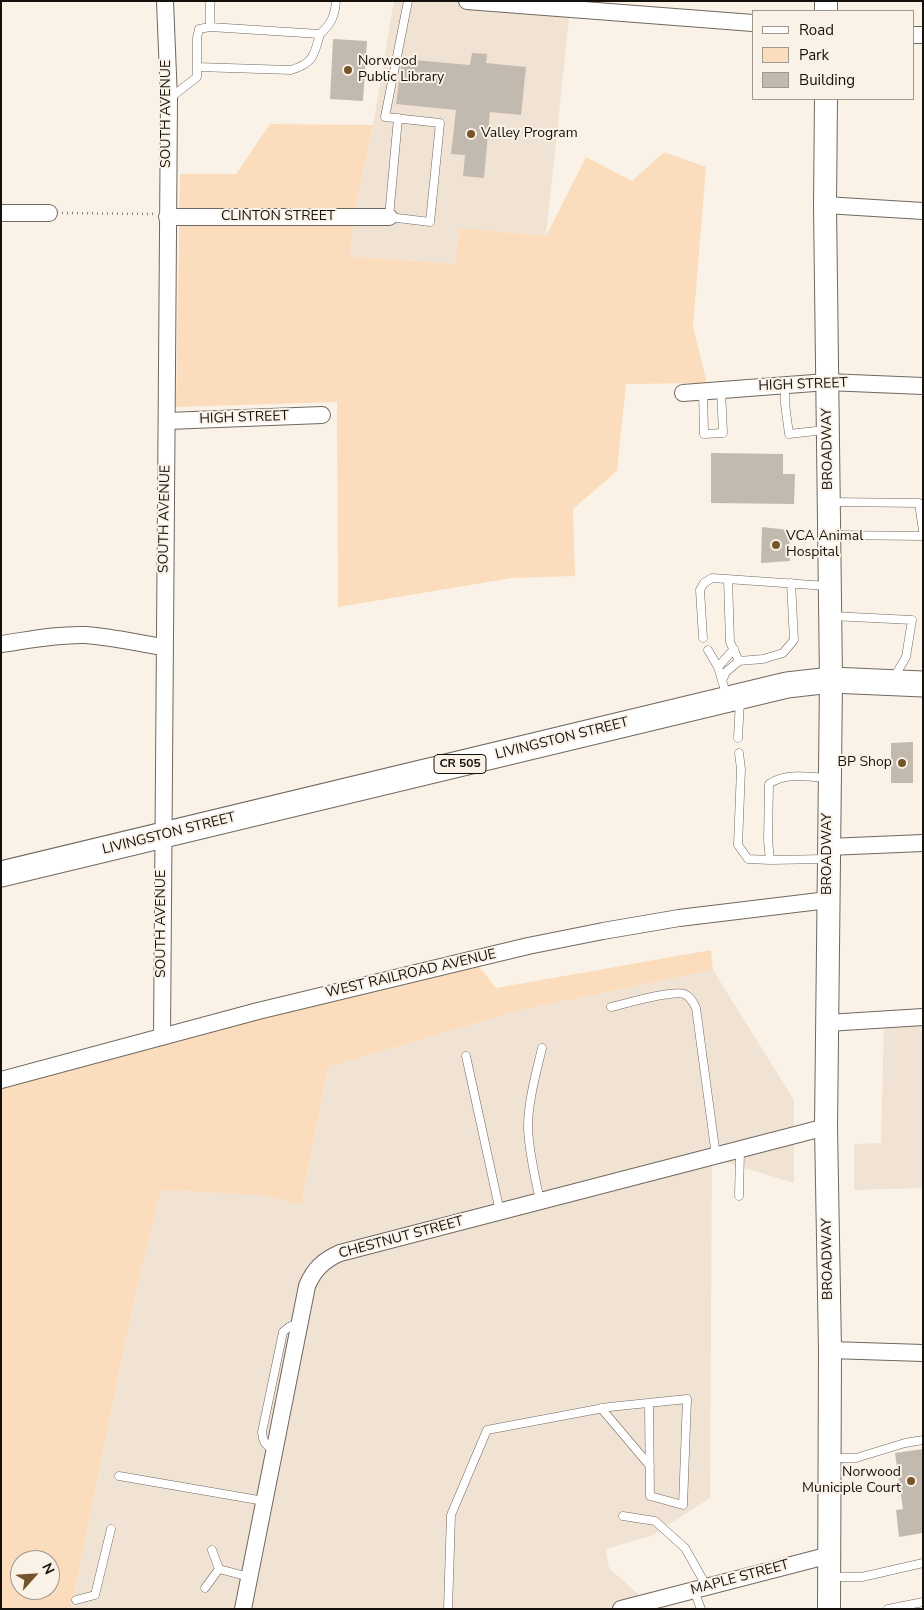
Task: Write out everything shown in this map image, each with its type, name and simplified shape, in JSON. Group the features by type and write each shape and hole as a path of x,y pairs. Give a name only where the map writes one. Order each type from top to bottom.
{"main road":[{"name":"LIVINGSTON STREET","path":"1,874 163,836 730,692 830,680 923,684"}],"street":[{"name":"SOUTH AVENUE","path":"162,1037 167,421 160,216 168,99 165,1"},
{"path":"466,1 752,23"},
{"name":"BROADWAY","path":"826,100 825,206 830,616 826,1127 830,1350 829,1609"},
{"path":"825,206 923,212"},
{"path":"1,213 49,213"},
{"name":"CLINTON STREET","path":"160,216 389,218"},
{"name":"HIGH STREET","path":"683,393 827,382 923,386"},
{"name":"HIGH STREET","path":"167,421 322,415"},
{"path":"1,644 55,636 86,635 164,647"},
{"path":"828,853 923,843"},
{"name":"WEST RAILROAD AVENUE","path":"1,1080 368,983 528,946 679,918 828,900"},
{"path":"827,1023 923,1018"},
{"name":"CHESTNUT STREET","path":"243,1609 309,1280 320,1265 340,1253 826,1127"},
{"path":"830,1350 923,1352"},
{"name":"MAPLE STREET","path":"621,1609 830,1555"}],"lane":[{"path":"210,1 210,27"},
{"path":"197,67 291,70 305,66 314,56 320,34 335,16 336,1"},
{"path":"398,118 389,218 430,222 440,123 398,118 385,117 408,1"},
{"path":"168,99 197,77 199,29 210,27 320,34"},
{"path":"785,385 785,404 789,434 828,430"},
{"path":"703,391 704,434 723,433 721,390"},
{"path":"828,502 919,503 923,531"},
{"path":"829,535 923,536"},
{"path":"703,638 700,590 712,578 829,586"},
{"path":"728,579 730,642 739,661"},
{"path":"738,738 738,725 726,672 739,661 763,659 783,653 794,640 791,583"},
{"path":"830,616 912,620 906,657 891,682"},
{"path":"718,667 734,649"},
{"path":"708,650 730,692"},
{"path":"739,753 741,769 738,845 748,859 770,860 828,853"},
{"path":"770,860 768,840 769,784 786,776 829,778"},
{"path":"611,1007 672,994 683,994 692,999 696,1008 716,1156"},
{"path":"540,1201 530,1149 528,1127 530,1104 542,1048"},
{"path":"466,1056 500,1212"},
{"path":"739,1196 740,1150"},
{"path":"448,1609 451,1516 487,1430 600,1408 649,1403 687,1400 684,1505 650,1496 649,1403"},
{"path":"600,1408 650,1466"},
{"path":"830,1458 856,1458 905,1443 923,1440"},
{"path":"119,1476 264,1501"},
{"path":"623,1516 655,1522 685,1548 700,1589 701,1609"},
{"path":"76,1600 95,1595 111,1529"},
{"path":"212,1550 219,1568"},
{"path":"829,1577 862,1577 923,1563"},
{"path":"219,1568 249,1577"},
{"path":"205,1588 219,1568"},
{"path":"888,1609 923,1602"}],"path":[{"path":"49,213 160,216"}],"shaded area":[{"path":"394,1 467,1 570,9 546,236 459,228 457,264 350,256 355,209 373,125"},
{"path":"713,970 794,1100 794,1183 712,1158 710,1498 651,1536 606,1549 609,1568 655,1609 71,1609 134,1300 161,1190 261,1195 301,1205 328,1067 521,1010"},
{"path":"923,1017 923,1188 854,1190 854,1144 881,1143 884,1020"}],"green space":[{"path":"270,124 373,125 355,209 350,256 456,264 459,228 546,236 586,157 632,181 664,152 706,167 693,327 707,383 626,384 617,471 573,509 575,576 512,578 338,607 337,402 176,407 180,174 236,174"},
{"path":"711,950 713,970 521,1010 328,1067 301,1205 261,1195 161,1190 134,1300 71,1609 1,1609 1,1078 474,960 496,988"}],"building":[{"name":"Norwood Public Library","path":"333,39 367,41 363,101 330,99"},
{"name":"Valley Program","path":"472,53 487,54 486,63 526,67 521,115 490,112 484,178 463,176 465,155 451,154 456,110 396,104 402,59 470,65"},
{"path":"711,453 783,454 783,474 795,474 794,504 711,503"},
{"name":"VCA Animal Hospital","path":"762,527 789,530 790,561 761,563"},
{"name":"BP Shop","path":"913,742 913,783 891,783 891,743"},
{"name":"Norwood Municiple Court","path":"923,1449 923,1533 899,1537 896,1510 903,1509 895,1453"}],"place":[{"name":"Norwood Public Library","path":"348,70"},
{"name":"Valley Program","path":"471,134"},
{"name":"VCA Animal Hospital","path":"776,545"},
{"name":"BP Shop","path":"902,763"},
{"name":"Norwood Municiple Court","path":"911,1481"}]}
